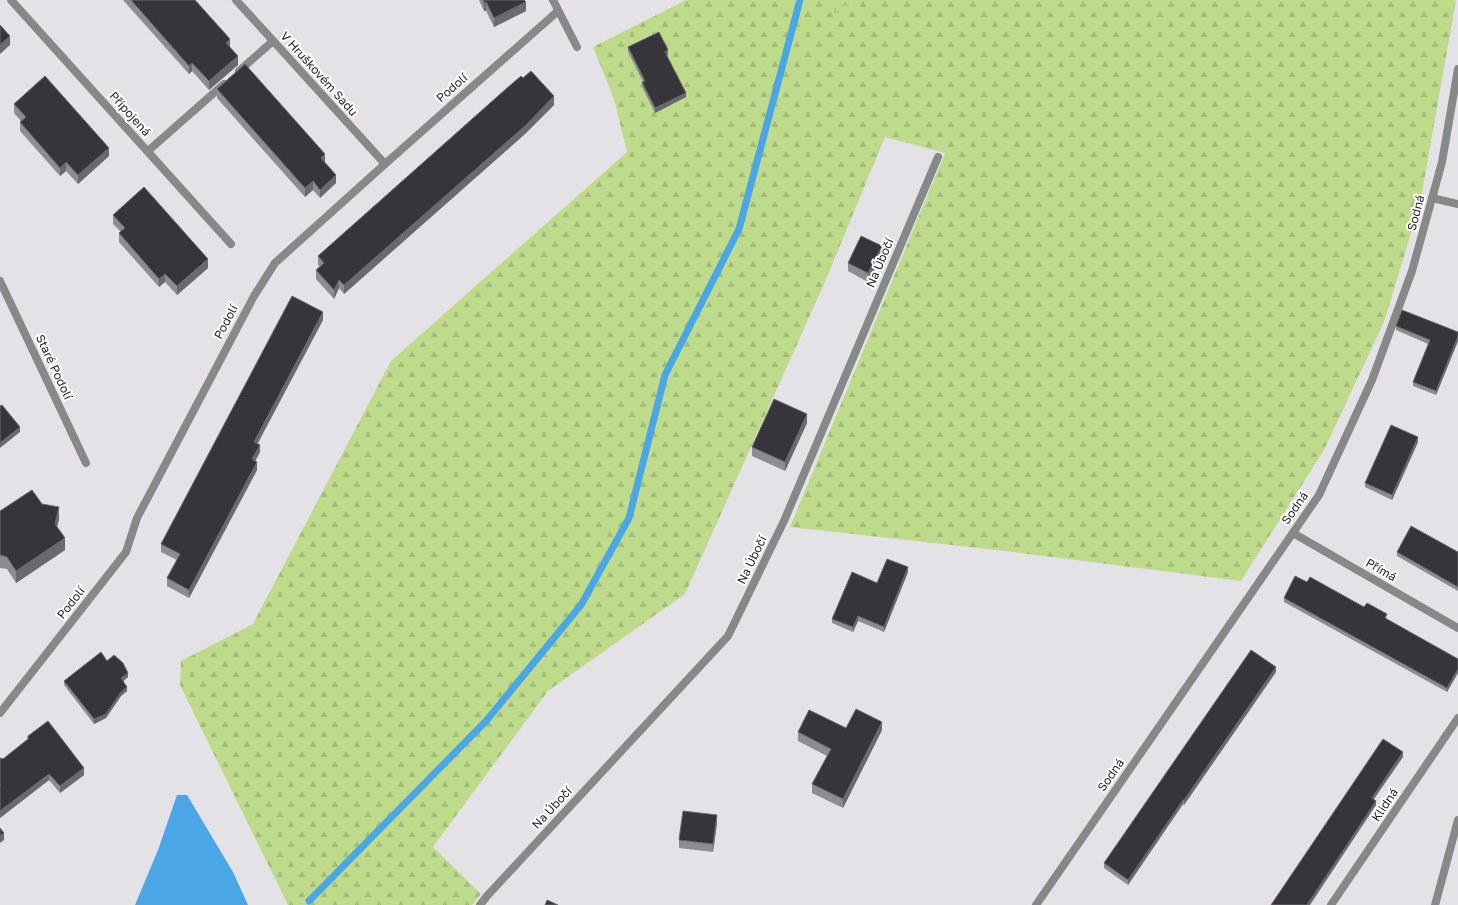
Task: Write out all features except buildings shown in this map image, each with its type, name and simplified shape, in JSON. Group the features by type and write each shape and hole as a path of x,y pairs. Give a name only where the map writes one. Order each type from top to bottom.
{"street":[{"name":"Připojená","path":"11,0 231,244"},
{"name":"V Hruškovém Sadu","path":"236,0 385,164"},
{"path":"553,0 577,47"},
{"name":"Podolí","path":"0,713 126,552 141,511 254,296 275,263 558,11"},
{"path":"148,151 273,41"},
{"name":"Sodná","path":"1036,905 1318,495 1372,380 1412,271 1442,162 1458,69"},
{"name":"Na Úbočí","path":"480,905 728,636 784,521 938,157"},
{"path":"1432,198 1458,204"},
{"name":"Staré Podolí","path":"0,281 86,463"},
{"name":"Přímá","path":"1293,533 1458,628"},
{"name":"Klidná","path":"1331,905 1458,718"},
{"path":"1435,905 1458,820"}],"green space":[{"path":"686,0 1456,0 1420,204 1384,322 1324,450 1241,581 1005,551 790,527 945,153 885,137 824,284 685,594 548,691 433,847 481,894 472,905 288,905 180,685 181,661 253,624 391,361 627,152 614,99 593,47"},
{"path":"829,0 865,0 836,16"}],"water":[{"path":"177,795 187,795 233,872 248,905 135,905 158,850"}],"waterway":[{"path":"309,901 486,721 581,605 629,518 665,375 739,229 800,0"}]}
